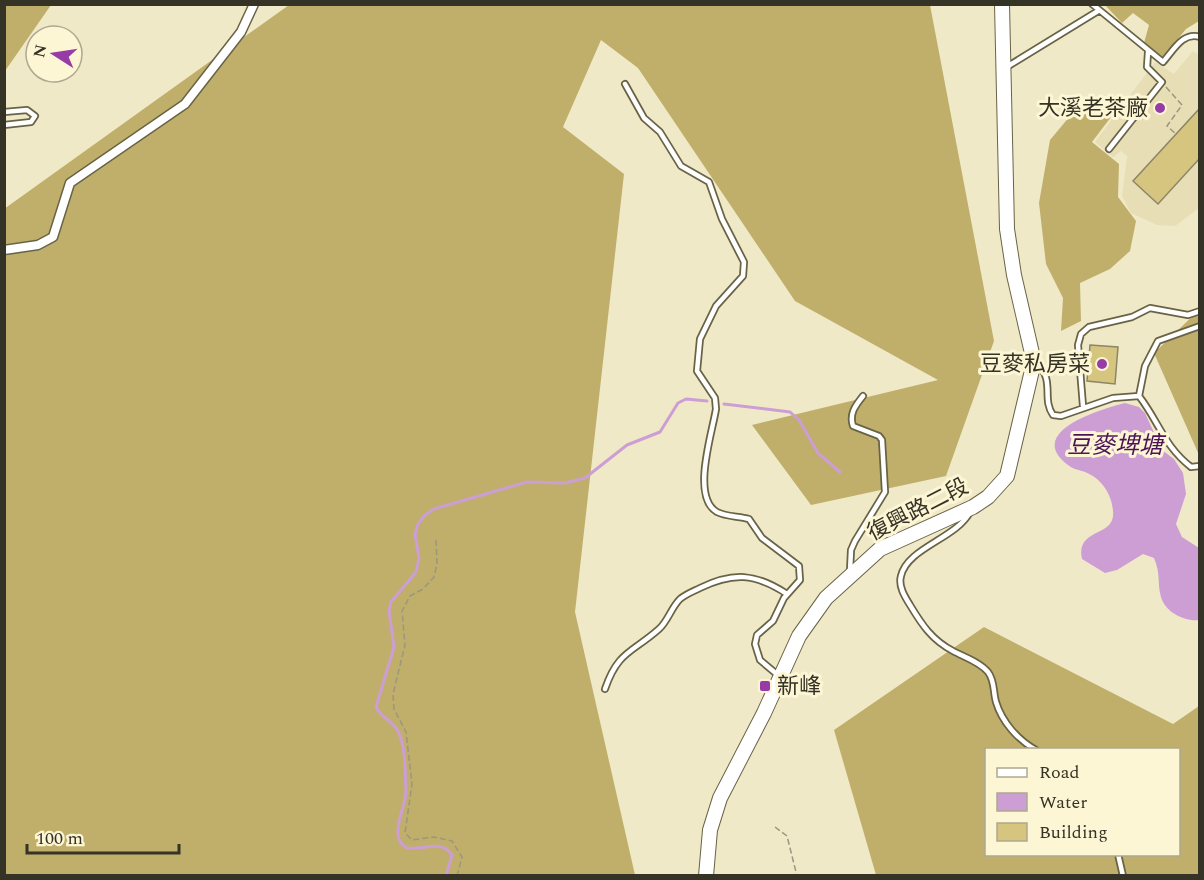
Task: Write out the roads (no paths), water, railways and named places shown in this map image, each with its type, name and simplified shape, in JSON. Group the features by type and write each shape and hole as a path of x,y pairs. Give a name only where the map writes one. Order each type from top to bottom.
{"main road":[{"name":"復興路二段","path":"706,876 710,830 720,798 764,713 799,636 826,598 880,549 973,507 988,497 1007,476 1034,362 1009,251 1002,70 1002,4"}],"street":[{"path":"4,250 38,245 53,237 70,183 185,104 241,32 254,4"}],"lane":[{"path":"1092,4 1163,62 1186,36 1191,34 1200,37"},
{"path":"1002,70 1098,11"},
{"path":"1109,149 1162,82 1147,67 1148,52"},
{"path":"625,84 644,118 660,132 681,166 709,182 722,219 744,262 743,276 716,306 700,339 697,371 715,398 716,409 703,486 708,504 715,510 749,519 762,538 799,566 800,580 787,594 773,621 757,634 754,644 760,660 779,676"},
{"path":"4,112 27,110 35,116 31,122 4,125"},
{"path":"1083,406 1078,345 1081,334 1089,327 1132,317 1150,308 1181,314 1200,312"},
{"path":"1200,326 1158,341 1145,366 1139,396 1164,441 1174,453 1191,467 1200,466"},
{"path":"1034,362 1047,376 1049,409 1053,415 1061,416 1083,406 1113,398 1139,396"},
{"path":"850,574 851,550 885,492 882,440 879,436 853,426 851,420 853,410 863,396"},
{"path":"973,507 962,523 905,566 900,584 906,598 931,637 988,671 993,682 995,701 1003,719 1016,735 1033,748"},
{"path":"605,689 620,657 662,627 680,600 687,594 723,577 735,576 766,583 787,594"},
{"path":"1118,856 1123,876"}],"water":[{"name":"豆麥埤塘","path":"1125,403 1139,407 1145,413 1162,450 1174,459 1183,473 1186,494 1176,524 1182,537 1199,548 1199,620 1176,615 1163,602 1154,558 1143,554 1117,570 1105,573 1082,559 1081,549 1084,542 1103,530 1112,520 1112,505 1101,482 1068,465 1057,453 1055,442 1060,432 1071,424"}],"waterway":[{"path":"446,876 452,855 448,850 438,846 407,848 398,837 406,791 405,760 398,731 376,707 394,647 389,611 391,602 416,572 419,558 415,534 418,524 434,509 527,482 565,483 585,478 627,445 660,432 678,403 686,399 707,401"},
{"path":"724,404 790,412 799,420 818,453 840,472"}],"place":[{"name":"大溪老茶廠","path":"1160,108"},
{"name":"豆麥私房菜","path":"1102,364"},
{"name":"新峰","path":"765,686"}]}
